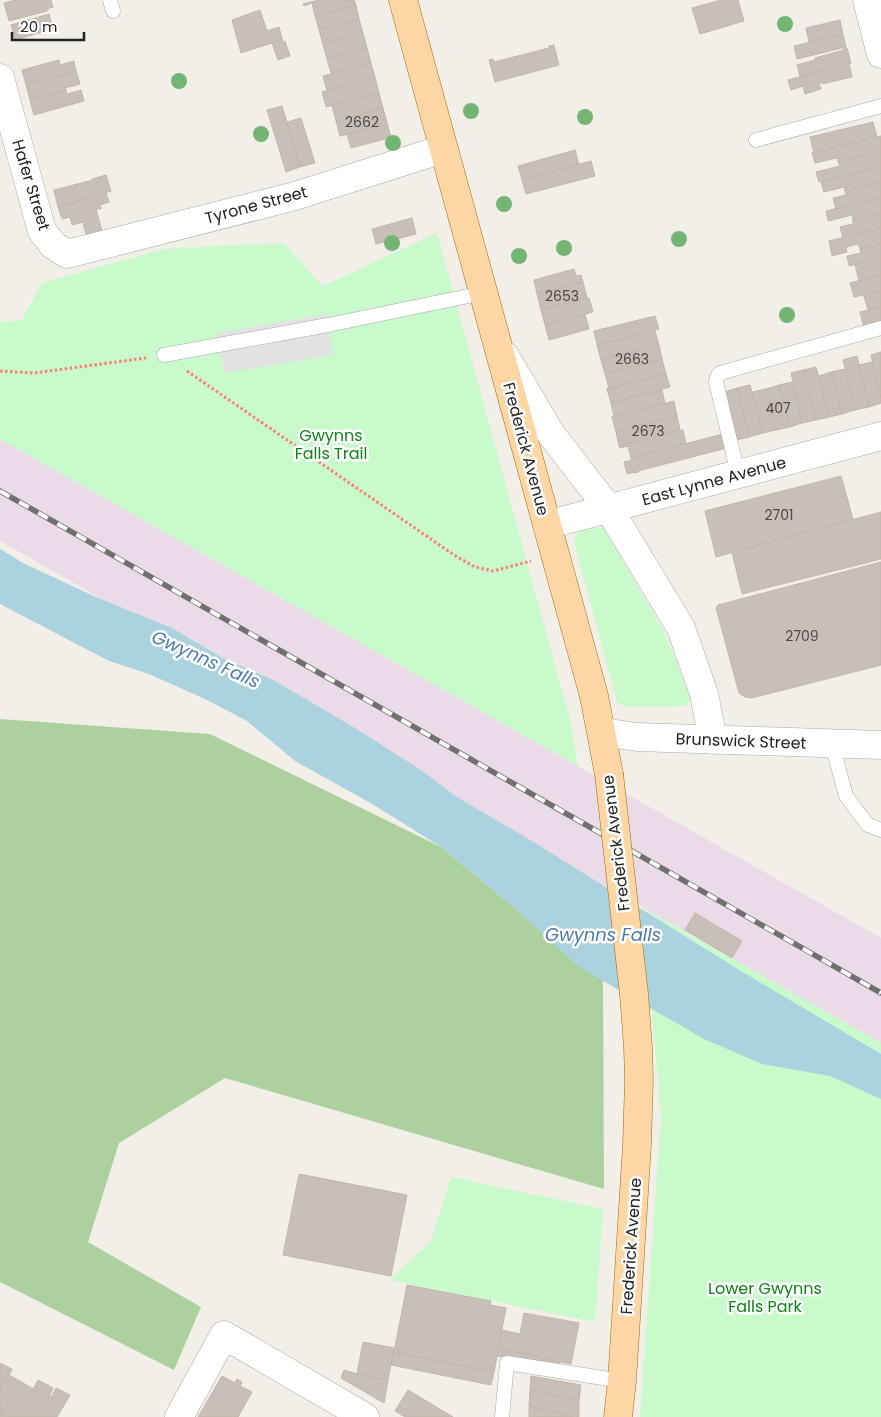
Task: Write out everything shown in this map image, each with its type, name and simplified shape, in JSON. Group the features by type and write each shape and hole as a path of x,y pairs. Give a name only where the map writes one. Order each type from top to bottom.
{"main road":[{"name":"Frederick Avenue","path":"403,0 594,696 609,774 638,1047 639,1080 637,1145 618,1417"}],"street":[{"path":"867,0 880,45"},
{"name":"Hafer Street","path":"0,78 42,232 53,245 67,254"},
{"name":"Tyrone Street","path":"67,254 295,196 443,149"},
{"name":"Frederick Avenue","path":"496,342 551,434 609,509 681,628 704,694 713,740"},
{"name":"East Lynne Avenue","path":"547,525 881,436"},
{"name":"Brunswick Street","path":"602,732 638,737 881,745"},
{"path":"179,1417 224,1336 364,1417"}],"lane":[{"path":"756,140 881,106"},
{"path":"164,355 328,325 483,293"},
{"path":"738,474 716,382 720,373 881,328"},
{"path":"832,744 846,796 868,825 881,830"},
{"path":"502,1417 507,1363 622,1380"}],"path":[{"path":"0,371 34,373 164,355 454,555 475,567 493,571 555,554"}],"shaded area":[{"path":"326,314 333,355 224,373 217,333"},
{"path":"0,439 881,938 881,1043 0,541"}],"green space":[{"name":"Gwynns Falls Trail","path":"437,233 570,720 578,766 0,439 0,322 22,320 42,283 164,249 283,243 323,286"},
{"path":"603,527 665,634 691,699 685,706 625,707 617,702 574,542 579,531"},
{"path":"0,719 210,734 441,847 603,981 604,1189 225,1078 119,1143 88,1242 201,1307 174,1370 0,1282"},
{"name":"Lower Gwynns Falls Park","path":"643,908 881,1043 881,1417 640,1417 661,1117"},
{"path":"451,1177 603,1209 595,1322 390,1280 431,1241"}],"water":[{"name":"Gwynns Falls","path":"0,549 23,563 96,597 172,628 221,657 273,680 355,728 424,772 457,797 535,843 741,971 881,1054 881,1099 830,1076 762,1064 704,1039 579,967 516,909 441,847 374,805 295,761 247,721 207,700 149,674 109,661 0,604"}],"building":[{"path":"15,0 51,0 53,7 47,9 47,11 9,21 4,3"},
{"path":"319,0 354,0 356,5 315,16 312,3 304,6 303,4"},
{"path":"721,0 738,0 744,21 700,34 692,8"},
{"path":"356,5 359,19 319,30 315,16"},
{"path":"260,10 267,31 279,27 283,42 285,41 290,56 278,60 272,43 241,53 232,20"},
{"path":"49,14 53,29 15,40 11,25"},
{"path":"359,19 363,33 323,44 319,30"},
{"path":"840,20 843,34 809,42 806,28"},
{"path":"363,33 367,48 327,59 323,44"},
{"path":"843,34 846,47 797,59 794,46"},
{"path":"554,45 559,65 495,82 489,60 493,59 494,62 549,48 549,46"},
{"path":"367,48 371,63 331,73 327,59"},
{"path":"847,48 851,63 800,76 797,65"},
{"path":"59,60 60,65 74,61 76,71 26,85 22,70"},
{"path":"371,63 375,77 327,91 323,76"},
{"path":"849,63 852,77 822,84 822,82 819,83 821,89 805,94 803,86 791,90 788,80"},
{"path":"76,71 80,84 30,100 26,85"},
{"path":"375,77 379,93 326,107 322,92"},
{"path":"66,90 67,94 81,90 84,101 34,115 30,100"},
{"path":"379,93 383,108 336,121 332,106"},
{"path":"282,106 300,167 286,172 267,110"},
{"path":"383,108 387,123 340,136 336,121"},
{"path":"301,118 315,163 300,167 287,122"},
{"path":"873,122 877,137 814,153 810,137"},
{"path":"387,123 391,137 351,148 347,134"},
{"path":"881,136 881,151 838,162 837,158 815,163 812,153"},
{"path":"575,150 579,165 522,180 518,166"},
{"path":"881,151 881,167 819,182 816,172 840,166 838,162"},
{"path":"591,161 595,176 526,194 522,180"},
{"path":"881,167 881,182 845,191 844,187 824,192 821,182"},
{"path":"106,175 111,191 58,207 54,190"},
{"path":"881,182 881,198 836,209 833,198 846,195 845,191"},
{"path":"106,193 109,202 100,205 101,209 96,209 102,231 86,235 83,222 72,225 70,217 62,219 58,207"},
{"path":"881,198 881,213 853,220 852,215 828,221 826,211"},
{"path":"881,213 881,228 843,238 840,227 853,224 853,220"},
{"path":"412,218 416,234 376,244 372,229"},
{"path":"881,228 881,244 860,249 858,244 846,247 847,252 832,256 829,241"},
{"path":"881,244 881,258 849,266 847,256 861,253 860,249"},
{"path":"881,258 881,275 859,281 855,265"},
{"path":"574,269 576,276 581,275 583,282 537,294 534,280"},
{"path":"881,275 881,291 854,297 850,283"},
{"path":"583,282 587,298 541,310 537,294"},
{"path":"881,291 881,307 868,310 864,296"},
{"path":"589,298 593,312 545,325 541,310"},
{"path":"881,307 881,324 864,328 860,312"},
{"path":"585,314 589,329 549,340 545,325"},
{"path":"655,316 659,329 597,345 594,331"},
{"path":"655,331 659,345 601,360 597,345"},
{"path":"659,345 662,359 605,374 601,360"},
{"path":"881,352 881,399 871,355"},
{"path":"857,356 869,407 855,410 843,360"},
{"path":"662,359 666,374 607,389 609,388 605,374"},
{"path":"872,362 881,403 869,407 859,365"},
{"path":"816,367 829,417 816,420 803,370"},
{"path":"845,369 855,410 842,414 831,372"},
{"path":"803,370 816,420 802,423 791,373"},
{"path":"831,372 842,414 829,417 819,376"},
{"path":"666,374 670,387 611,403 607,389"},
{"path":"792,382 802,423 790,427 779,385"},
{"path":"750,385 763,433 749,437 737,388"},
{"path":"779,385 790,427 776,430 766,389"},
{"path":"737,388 749,437 736,440 724,392"},
{"path":"766,389 776,430 763,433 752,392"},
{"path":"662,390 665,403 614,417 611,403"},
{"path":"674,401 677,416 616,432 612,417"},
{"path":"677,416 680,430 619,446 616,432"},
{"path":"683,430 686,444 631,458 628,446 620,448 619,446"},
{"path":"723,434 727,448 627,474 624,462 632,460 631,458"},
{"path":"841,476 853,519 716,557 705,511"},
{"path":"881,512 881,559 742,594 732,552"},
{"path":"881,562 881,665 752,698 745,697 739,693 716,608 718,605"},
{"path":"695,913 742,941 732,958 685,930"},
{"path":"299,1174 407,1195 391,1276 283,1255"},
{"path":"407,1285 491,1301 490,1305 506,1308 494,1372 394,1352"},
{"path":"524,1313 579,1323 571,1364 498,1348 502,1330 520,1334"},
{"path":"363,1342 394,1348 388,1380 357,1374"},
{"path":"498,1348 560,1362 559,1369 497,1356"},
{"path":"394,1352 494,1372 491,1385 391,1365"},
{"path":"0,1363 10,1368 0,1387"},
{"path":"10,1368 12,1369 9,1375 20,1381 0,1417 0,1387"},
{"path":"344,1370 388,1380 384,1403 341,1378"},
{"path":"222,1376 235,1383 237,1379 242,1382 240,1386 252,1392 238,1417 198,1417"},
{"path":"531,1376 581,1385 579,1401 530,1390"},
{"path":"38,1380 53,1388 38,1417 18,1417"},
{"path":"20,1381 33,1389 18,1417 0,1417"},
{"path":"56,1388 70,1395 57,1417 38,1417 49,1396 51,1397"},
{"path":"408,1390 453,1417 405,1417 395,1411"},
{"path":"530,1390 579,1401 579,1417 529,1406"},
{"path":"529,1406 575,1417 529,1417"}],"railway":[{"path":"0,491 881,993"}]}
